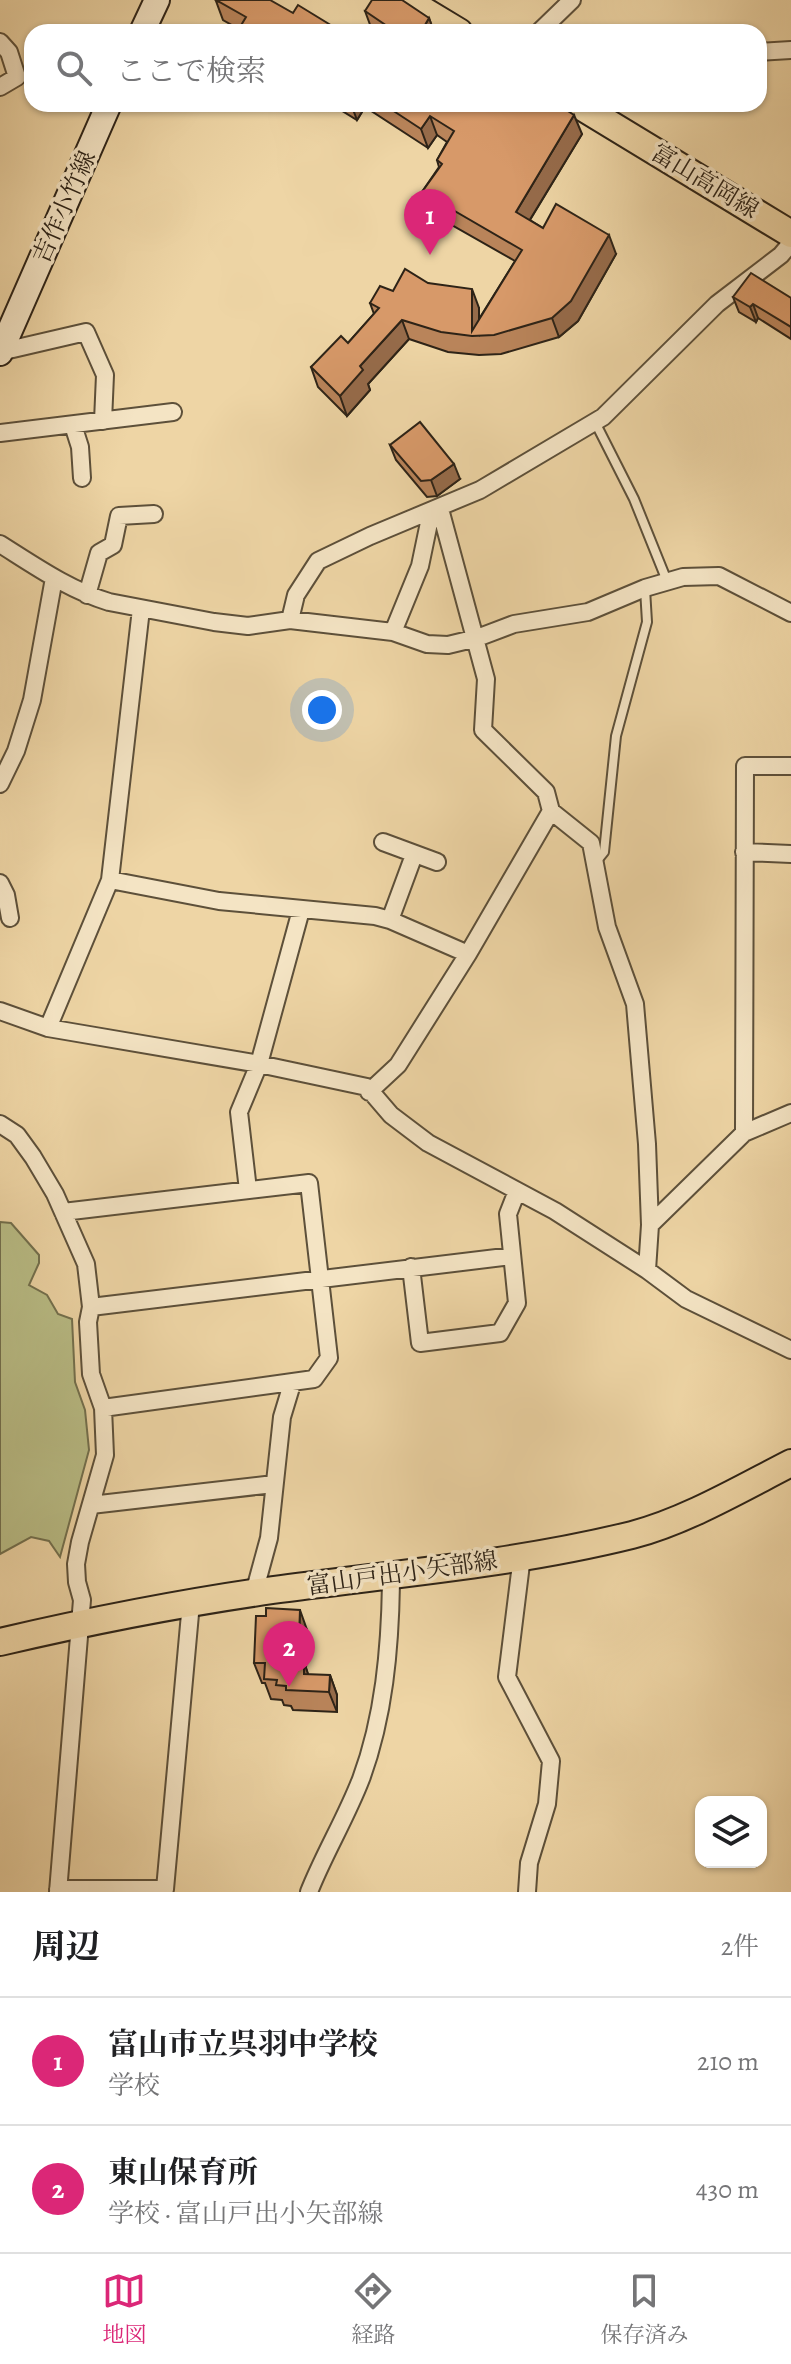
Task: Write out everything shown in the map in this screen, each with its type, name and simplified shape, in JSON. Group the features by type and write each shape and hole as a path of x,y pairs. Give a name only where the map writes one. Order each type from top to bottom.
{"main road":[{"path":"146,24 157,0"},
{"path":"406,0 446,24"},
{"name":"吉作小竹線","path":"0,352 105,112"},
{"name":"富山高岡線","path":"590,112 791,234"},
{"name":"富山戸出小矢部線","path":"0,1642 80,1623 191,1603 522,1556 634,1534 688,1513 791,1463"}],"street":[{"path":"547,24 572,0"},
{"path":"0,42 9,52 17,77 0,87"},
{"path":"767,52 791,50"},
{"path":"290,620 296,595 318,561 480,490 603,417 717,304 781,255 791,243"},
{"path":"0,352 86,332 105,375 103,421"},
{"path":"0,433 173,412"},
{"path":"73,425 80,447 82,478"},
{"path":"393,632 420,566 436,511"},
{"path":"436,511 477,638 486,679 483,730 546,792 551,811 591,843 607,927 635,1004 647,1144 650,1225 647,1270"},
{"path":"87,595 99,553 113,545 119,516 154,514"},
{"path":"0,544 87,595 141,609 248,626 290,620 393,632 427,644 448,645 514,624 588,612 645,588 683,577 719,576 791,613"},
{"path":"0,784 16,751 32,700 54,578"},
{"path":"48,1028 110,880 141,609"},
{"path":"744,1133 745,766 791,766"},
{"path":"369,1092 398,1065 468,954 551,811"},
{"path":"383,842 437,862"},
{"path":"744,852 791,854"},
{"path":"390,920 414,855"},
{"path":"110,880 219,901 375,916 468,954"},
{"path":"0,883 6,895 10,918"},
{"path":"248,1190 239,1112 259,1064 301,910"},
{"path":"0,1011 48,1028 259,1064 367,1087 407,1129 555,1211 686,1299 791,1350"},
{"path":"650,1225 744,1133 791,1113"},
{"path":"0,1124 17,1135 55,1194 86,1264 91,1307 88,1322 91,1374 103,1408 105,1455 76,1564 82,1600 58,1890 165,1889 191,1603"},
{"path":"63,1212 309,1183 329,1358 314,1379 103,1408"},
{"path":"411,1267 420,1343 500,1333 517,1303 508,1214 517,1191"},
{"path":"91,1307 512,1256"},
{"path":"254,1593 269,1538 282,1417 292,1384"},
{"path":"91,1505 274,1484"},
{"path":"522,1556 507,1677 551,1761 547,1804 529,1863 527,1892"},
{"path":"309,1892 360,1781 379,1718 391,1623 391,1583"}],"lane":[{"path":"594,422 634,499 667,581"},
{"path":"595,863 604,852 616,736 647,622 645,588"}],"green space":[{"path":"0,1222 11,1223 39,1255 39,1263 29,1285 47,1295 58,1314 72,1319 75,1382 85,1410 89,1450 60,1557 49,1541 31,1537 0,1554"}],"building":[{"path":"216,0 270,0 293,13 298,5 329,24 242,24 246,17"},
{"path":"372,0 402,0 429,18 426,24 384,24 365,11"},
{"path":"395,112 569,112 574,115 516,212 543,228 556,204 609,235 571,301 552,318 494,335 472,336 441,332 402,320 360,366 363,370 340,396 311,367 341,336 348,343 379,308 370,303 380,286 393,291 405,269 428,283 472,289 472,331 522,250 422,192 442,164 437,160 454,131 430,116 421,129"},
{"path":"751,273 791,298 791,327 753,304 750,307 733,297"},
{"path":"420,422 454,464 431,480 421,481 390,445"},
{"path":"266,1608 300,1610 298,1665 304,1665 304,1674 330,1675 329,1692 286,1690 286,1686 276,1685 277,1680 264,1679 265,1663 254,1663 256,1616 266,1616"}],"place":[{"name":"富山市立呉羽中学校","path":"430,255"},
{"name":"東山保育所","path":"289,1687"}]}
